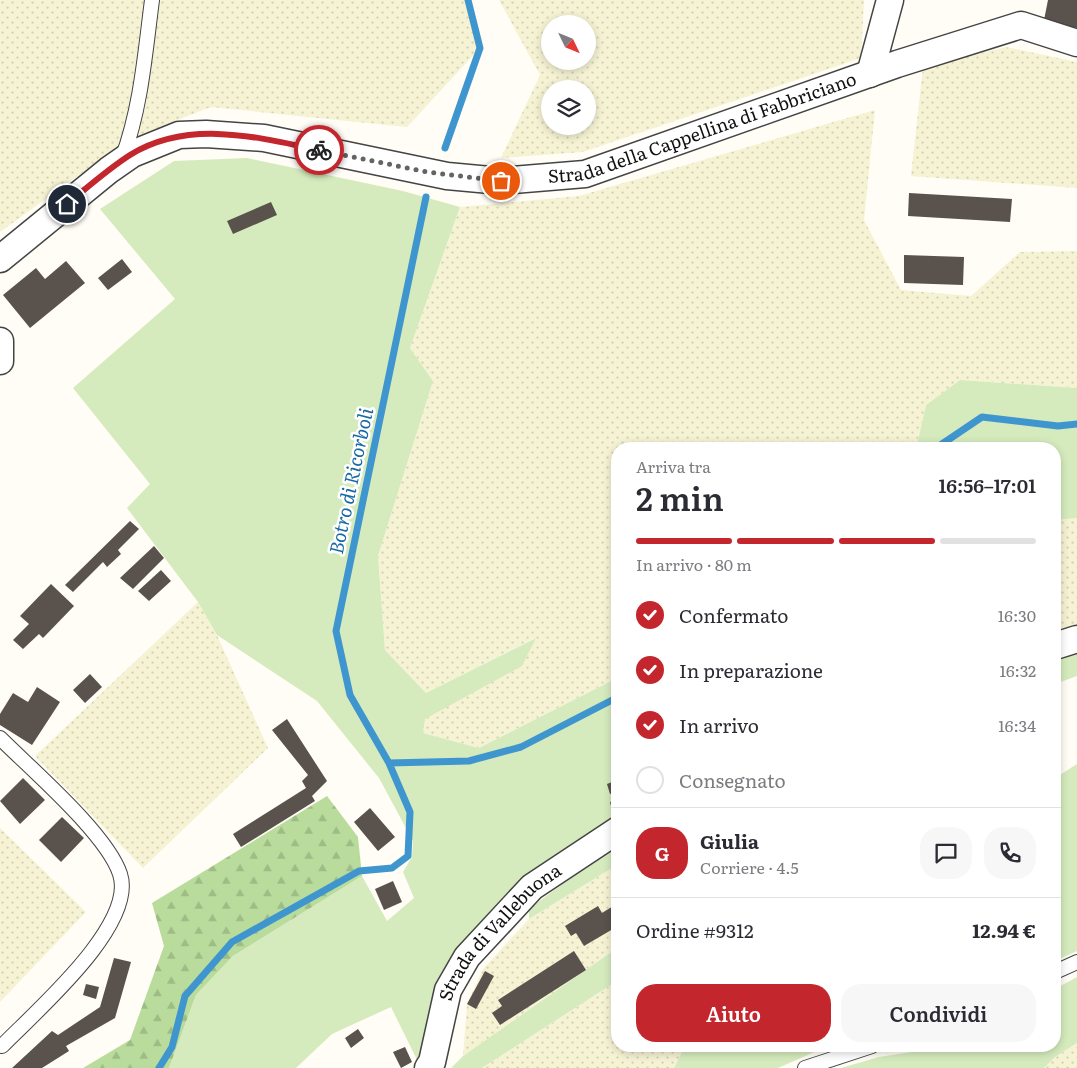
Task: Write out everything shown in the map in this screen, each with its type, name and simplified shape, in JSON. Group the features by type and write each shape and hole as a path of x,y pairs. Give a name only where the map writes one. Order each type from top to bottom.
{"street":[{"path":"870,74 890,0"},
{"name":"Strada della Cappellina di Fabbriciano","path":"0,259 120,162 132,154 179,135 206,134 264,138 437,174 501,181 585,174 870,74 1021,25 1077,43"},
{"path":"0,341 0,361"},
{"path":"1061,644 1077,639"},
{"name":"Strada di Vallebuona","path":"428,1068 432,1062 448,990 467,958 532,887 611,835"}],"lane":[{"path":"120,162 129,139 140,89 152,0"},
{"path":"0,738 88,826 120,871 122,886 112,921 87,957 2,1046"},
{"path":"1061,969 1077,962"},
{"path":"805,1068 854,1052"}],"shaded area":[{"path":"0,0 469,0 480,48 407,127 211,107 129,139 0,232"},
{"path":"499,0 864,0 861,58 583,152 501,158 540,75"},
{"path":"1006,47 1077,62 1077,188 911,176 923,67"},
{"path":"875,110 864,220 901,290 971,296 1020,252 1077,251 1077,388 960,380 926,405 918,442 611,442 611,681 479,748 423,733 424,719 521,666 535,638 426,693 385,650 378,556 433,381 410,348 460,207 579,196"},
{"path":"1077,518 1077,628 1061,632 1061,519"},
{"path":"198,602 217,635 268,748 143,868 35,756"},
{"path":"0,828 86,912 0,1002"},
{"path":"611,869 611,952 463,1056 467,1004 483,969 529,919"},
{"path":"611,985 611,1052 682,1052 674,1068 482,1068"},
{"path":"1077,1043 1077,1068 1044,1068 1055,1057"}],"green space":[{"path":"247,158 403,191 460,207 410,348 433,381 378,556 385,650 426,693 536,638 522,666 425,719 423,733 479,748 611,681 611,826 453,960 420,1066 391,1007 332,1034 296,1068 169,1068 196,995 233,956 362,876 387,921 414,898 403,872 412,857 413,841 379,778 317,701 217,635 198,602 127,508 150,484 73,388 175,299 100,209 174,161"},
{"path":"960,380 1077,388 1077,518 1061,519 1061,442 918,442 926,405"},
{"path":"1077,650 1077,676 1061,682 1061,656"},
{"path":"1077,764 1077,951 1061,958 1061,774"},
{"path":"327,796 358,837 362,876 233,956 196,995 169,1068 83,1068 130,1040 164,946 152,903"},
{"path":"611,848 611,869 529,919 529,909"},
{"path":"611,952 611,985 482,1068 451,1068 463,1056"},
{"path":"1077,977 1077,1043 1055,1057 1044,1068 841,1068 879,1057 912,1052 1061,1052 1061,986"},
{"path":"682,1052 814,1052 778,1068 674,1068"}],"building":[{"path":"1048,0 1077,0 1077,28 1044,20"},
{"path":"909,193 1012,199 1010,222 908,216"},
{"path":"271,202 277,215 233,234 227,221"},
{"path":"904,255 964,257 963,285 904,283"},
{"path":"122,259 132,272 108,290 98,278"},
{"path":"66,261 85,283 30,328 3,295 36,268 45,279"},
{"path":"130,521 139,529 118,550 121,554 107,567 103,562 73,592 65,585"},
{"path":"154,546 164,558 133,589 120,578"},
{"path":"161,570 171,581 149,601 138,591"},
{"path":"51,584 74,606 43,638 39,634 23,649 13,640 29,624 20,616"},
{"path":"90,674 102,687 85,703 73,690"},
{"path":"37,687 60,702 32,745 0,725 0,714 13,693 28,702"},
{"path":"287,719 327,781 312,796 315,801 241,847 233,834 306,788 302,781 308,775 272,730"},
{"path":"23,778 45,800 20,824 0,801"},
{"path":"611,782 610,794 607,784"},
{"path":"370,808 395,837 378,851 354,822"},
{"path":"62,817 84,838 61,862 39,840"},
{"path":"393,881 402,902 384,910 375,889"},
{"path":"598,906 602,913 611,907 611,930 584,946 576,933 571,936 565,926"},
{"path":"574,951 586,970 500,1025 492,1013 502,1006 498,1000"},
{"path":"114,958 131,962 115,1018 66,1046 69,1051 42,1068 12,1068 52,1031 58,1035 100,1007"},
{"path":"485,971 494,976 476,1009 467,1004"},
{"path":"86,984 99,987 96,999 83,995"},
{"path":"358,1029 364,1038 351,1048 345,1038"},
{"path":"405,1047 412,1062 401,1068 393,1052"}],"waterway":[{"name":"Botro di Ricorboli","path":"445,148 480,48 468,0"},
{"name":"Botro di Ricorboli","path":"389,763 350,695 336,631 426,197"},
{"path":"945,442 982,417 1058,426 1077,424"},
{"path":"159,1068 172,1047 185,996 232,942 359,871 392,868 408,856 410,812 389,763 469,761 521,747 611,701"}],"way so far":[{"path":"319,150 447,176 501,181"}],"route":[{"path":"67,204 132,154 179,135 206,134 264,138 319,150"}]}
